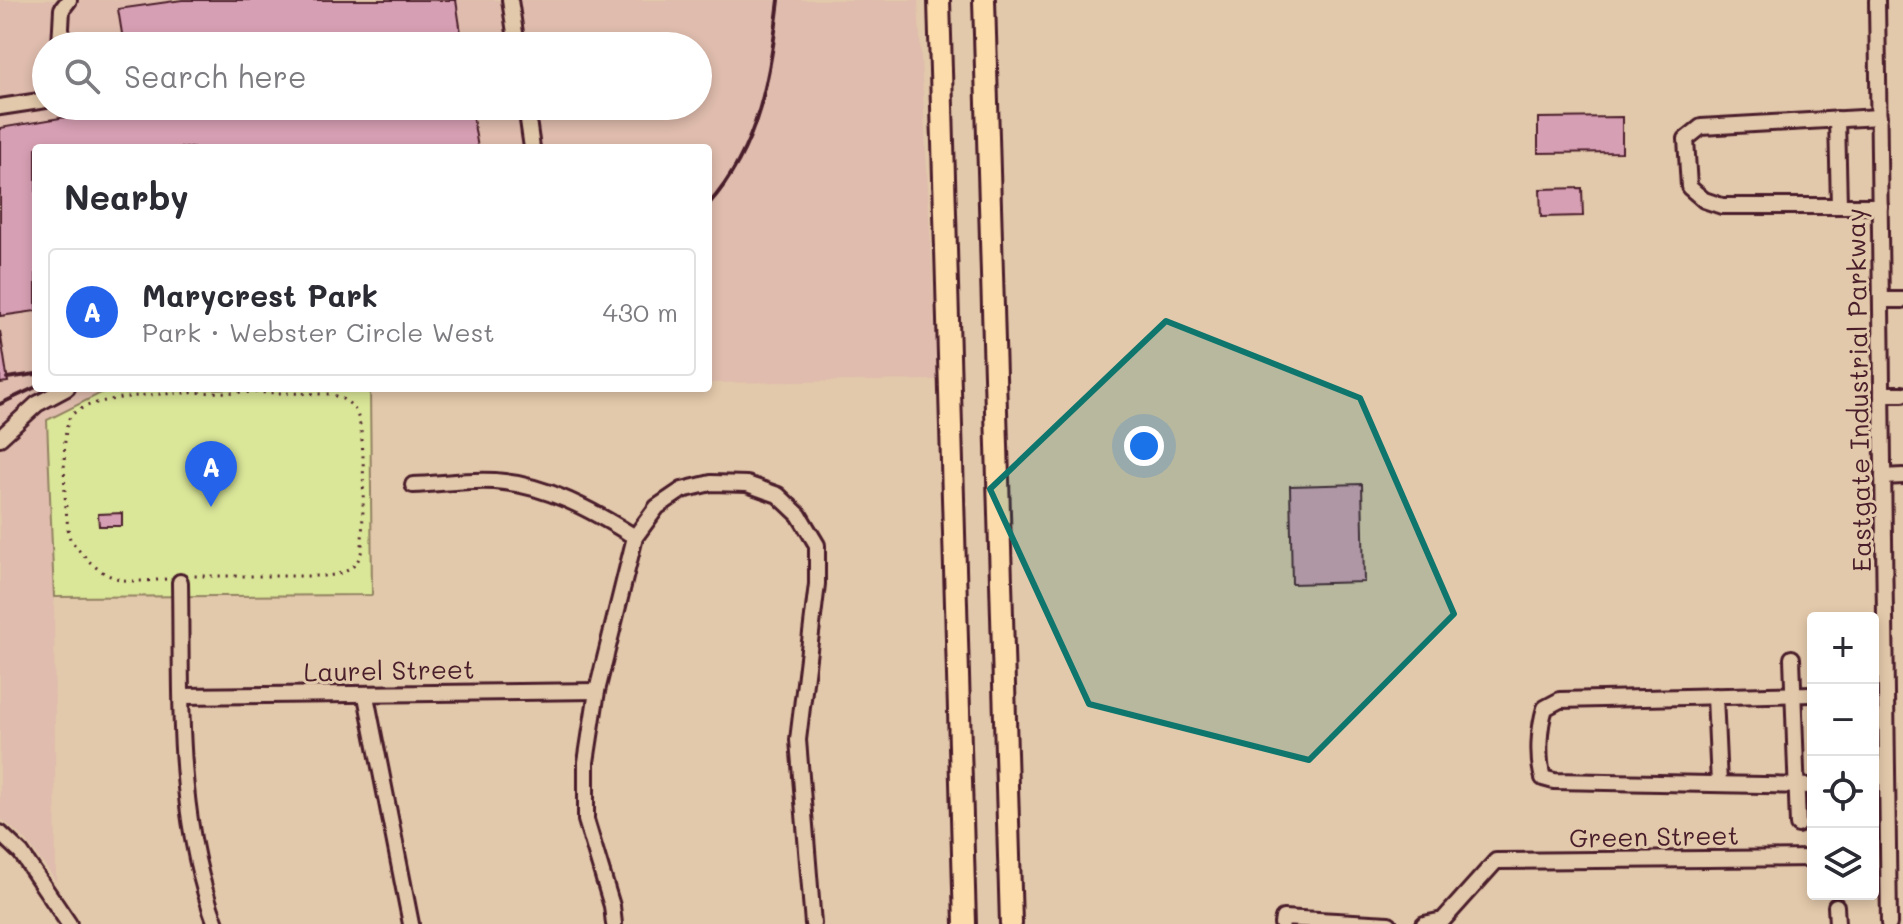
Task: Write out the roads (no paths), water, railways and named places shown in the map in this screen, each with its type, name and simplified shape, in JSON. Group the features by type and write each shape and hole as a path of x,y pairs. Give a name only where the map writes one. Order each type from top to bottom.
{"highway":[{"path":"939,0 965,924"},
{"path":"984,0 1011,924"}],"street":[{"path":"61,32 62,9 69,0"},
{"path":"510,0 515,32"},
{"name":"Eastgate Industrial Parkway","path":"1877,0 1883,477 1880,857 1889,924"},
{"path":"0,107 32,102"},
{"path":"1879,117 1701,127 1686,139 1689,187 1704,200 1722,206 1880,206"},
{"path":"1837,119 1839,206"},
{"path":"528,120 531,144"},
{"path":"1881,300 1903,300"},
{"path":"0,438 37,404 60,392"},
{"path":"1882,394 1903,394"},
{"path":"1883,477 1903,476"},
{"path":"413,485 496,481 547,492 593,510 635,537"},
{"path":"614,924 612,906 586,820 586,762 597,691 635,537 657,507 682,490 711,483 747,484 778,495 799,515 817,545 817,584 798,740 799,785 813,924"},
{"path":"180,580 187,815 200,881 216,924"},
{"path":"1792,658 1798,825"},
{"name":"Laurel Street","path":"182,696 597,691"},
{"path":"1807,694 1560,700 1545,708 1541,769 1543,778 1554,781 1807,786"},
{"path":"366,696 411,924"},
{"path":"1715,696 1719,784"},
{"path":"0,833 21,853 69,924"},
{"name":"Green Street","path":"1424,924 1443,920 1496,861 1807,858"},
{"path":"1836,906 1837,924"},
{"path":"1282,924 1283,918 1389,924"}],"railway":[{"path":"712,200 740,159 760,108 779,0"},
{"path":"7,378 32,375"},
{"path":"0,404 32,389"}],"place":[{"name":"Marycrest Park","path":"211,507"}]}
